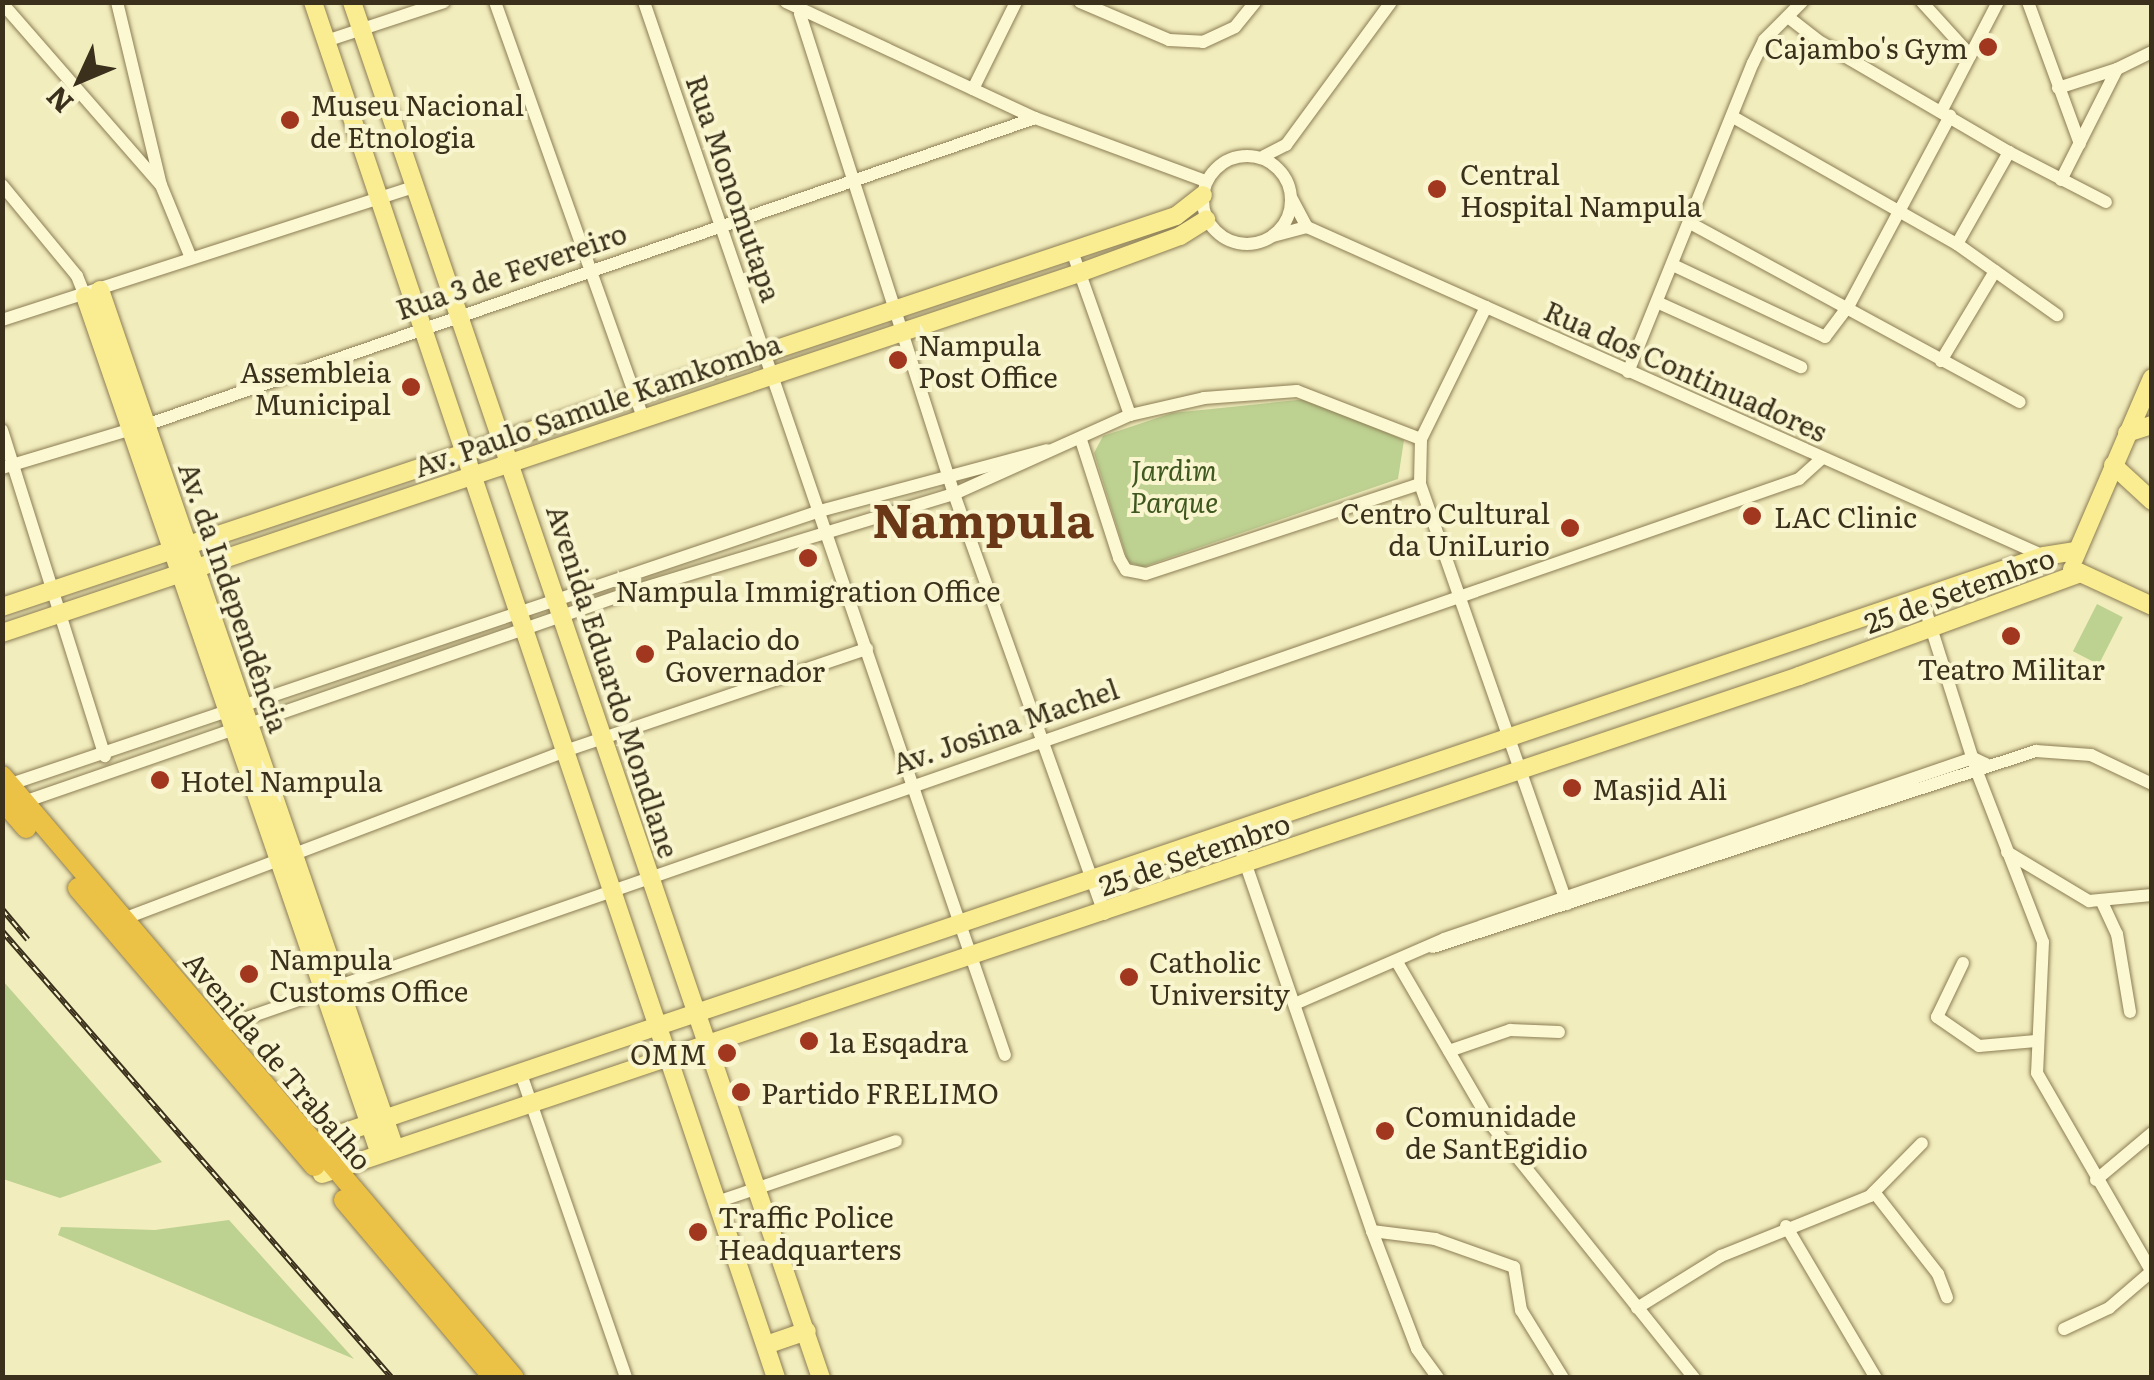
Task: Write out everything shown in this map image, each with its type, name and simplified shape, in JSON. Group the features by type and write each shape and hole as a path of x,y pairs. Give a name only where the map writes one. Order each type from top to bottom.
{"highway":[{"name":"Avenida de Trabalho","path":"8,793 437,1300 507,1377"}],"main road":[{"path":"313,2 776,1378"},
{"name":"Avenida Eduardo Mondlane","path":"352,2 504,437 821,1378"},
{"name":"Av. Paulo Samule Kamkomba","path":"2,606 1176,216 1204,188"},
{"name":"Av. Paulo Samule Kamkomba","path":"2,633 184,569 471,478 1082,272 1180,236 1206,220"},
{"name":"Av. da Independência","path":"93,293 184,569 388,1152"},
{"path":"2080,573 2076,551 2152,378"},
{"path":"2127,433 2152,425"},
{"path":"2114,464 2152,501"},
{"name":"25 de Setembro","path":"306,1146 2044,556 2076,551"},
{"path":"2044,556 2152,606"},
{"name":"25 de Setembro","path":"329,1172 670,1062 836,1002 1104,914 1933,630 2080,573"},
{"path":"2130,595 2152,584"},
{"path":"1786,646 1799,676"},
{"path":"1648,693 1658,722"},
{"path":"1372,786 1382,818"},
{"path":"826,969 836,1002"},
{"path":"766,1345 807,1332"}],"street":[{"path":"117,2 161,185 191,258"},
{"path":"326,40 444,2"},
{"path":"496,2 643,418"},
{"name":"Rua Monomutapa","path":"644,2 1005,1055"},
{"path":"786,2 800,14 1204,188"},
{"path":"973,89 1016,2"},
{"path":"1080,2 1169,40 1203,42 1234,27 1254,2"},
{"path":"1264,156 1282,173 1308,227 1234,245 1206,220 1204,188 1234,158 1264,156 1286,145 1390,2"},
{"path":"1628,372 1660,303 1764,40 1802,2"},
{"path":"1922,2 1970,55"},
{"path":"1675,266 1826,337 1848,308 1902,211 1970,55 1998,2"},
{"path":"2028,2 2080,144"},
{"path":"2,3 161,185"},
{"path":"800,14 954,494 1104,914"},
{"path":"1788,16 1816,40 2009,152 2106,202"},
{"path":"2058,88 2117,69 2152,52"},
{"path":"2062,180 2117,69"},
{"path":"1733,117 1958,244 2056,315"},
{"name":"Rua 3 de Fevereiro","path":"8,466 140,428 588,268 1036,118"},
{"path":"1282,173 1286,145"},
{"path":"1958,244 2009,152"},
{"path":"2,185 93,293"},
{"path":"2,320 93,293 376,195 416,186"},
{"path":"1273,236 1292,199"},
{"path":"1690,223 2020,402"},
{"name":"Rua dos Continuadores","path":"1308,227 2044,556"},
{"path":"1072,251 1130,414"},
{"path":"1942,361 1995,271"},
{"path":"1660,303 1801,367"},
{"path":"1486,307 1420,439 1420,484 1566,902"},
{"path":"8,793 109,768 237,716 560,607 630,592 829,537 954,494 1082,440 1130,414 1204,398 1296,391 1420,439"},
{"path":"2,430 8,466 60,612 109,768"},
{"path":"560,607 625,576 820,511 1082,440"},
{"path":"1082,440 1119,558 1126,570 1146,574 1420,484"},
{"name":"Av. Josina Machel","path":"209,1031 330,992 911,782 1042,741 1457,594 1799,479 1821,458"},
{"path":"681,556 687,574"},
{"path":"625,576 630,592"},
{"path":"1922,598 2007,852 2043,942 2037,1073 2047,1100 2151,1272 2109,1308 2064,1329"},
{"path":"116,922 285,861 565,751 867,649"},
{"path":"8,793 104,752 237,716"},
{"path":"1297,1003 1434,947 1979,764 2056,749 2091,755 2152,784"},
{"path":"1235,832 1297,1003 1372,1231 1417,1349 1438,1378"},
{"path":"2007,852 2084,898 2152,896"},
{"path":"2101,900 2117,934 2130,1012"},
{"path":"1396,962 1493,1127 1694,1378"},
{"path":"1963,963 1936,1017 1979,1046 2036,1041"},
{"path":"1449,1051 1510,1030 1558,1032"},
{"path":"521,1074 626,1378"},
{"path":"2096,1180 2152,1132"},
{"path":"717,1202 896,1141"},
{"path":"1636,1308 1721,1256 1874,1192 1922,1143"},
{"path":"1874,1192 1938,1274 1947,1297"},
{"path":"1786,1226 1876,1378"},
{"path":"1372,1231 1435,1239 1514,1268 1522,1310 1563,1378"}],"green space":[{"name":"Jardim Parque","path":"1307,399 1404,440 1398,479 1143,567 1128,562 1094,453 1103,436 1172,413"},
{"path":"2097,604 2123,617 2099,664 2073,651"},
{"path":"3,981 162,1162 60,1198 3,1179"},
{"path":"229,1220 354,1359 58,1235 61,1227 155,1230"}],"railway":[{"path":"2,909 28,940"},
{"path":"2,931 392,1378"}],"place":[{"name":"Cajambo's Gym","path":"1988,47"},
{"name":"Museu Nacional de Etnologia","path":"290,120"},
{"name":"Central Hospital Nampula","path":"1437,189"},
{"name":"Nampula Post Office","path":"898,360"},
{"name":"Assembleia Municipal","path":"411,387"},
{"name":"LAC Clinic","path":"1752,516"},
{"name":"Centro Cultural da UniLurio","path":"1570,528"},
{"name":"Nampula Immigration Office","path":"808,558"},
{"name":"Teatro Militar","path":"2011,636"},
{"name":"Palacio do Governador","path":"645,654"},
{"name":"Hotel Nampula","path":"160,780"},
{"name":"Masjid Ali","path":"1572,788"},
{"name":"Nampula Customs Office","path":"249,974"},
{"name":"Catholic University","path":"1129,977"},
{"name":"1a Esqadra","path":"809,1041"},
{"name":"OMM","path":"727,1053"},
{"name":"Partido FRELIMO","path":"741,1092"},
{"name":"Comunidade de SantEgidio","path":"1385,1131"},
{"name":"Traffic Police Headquarters","path":"698,1232"}],"district":[{"name":"Nampula","path":"983,518"}]}
